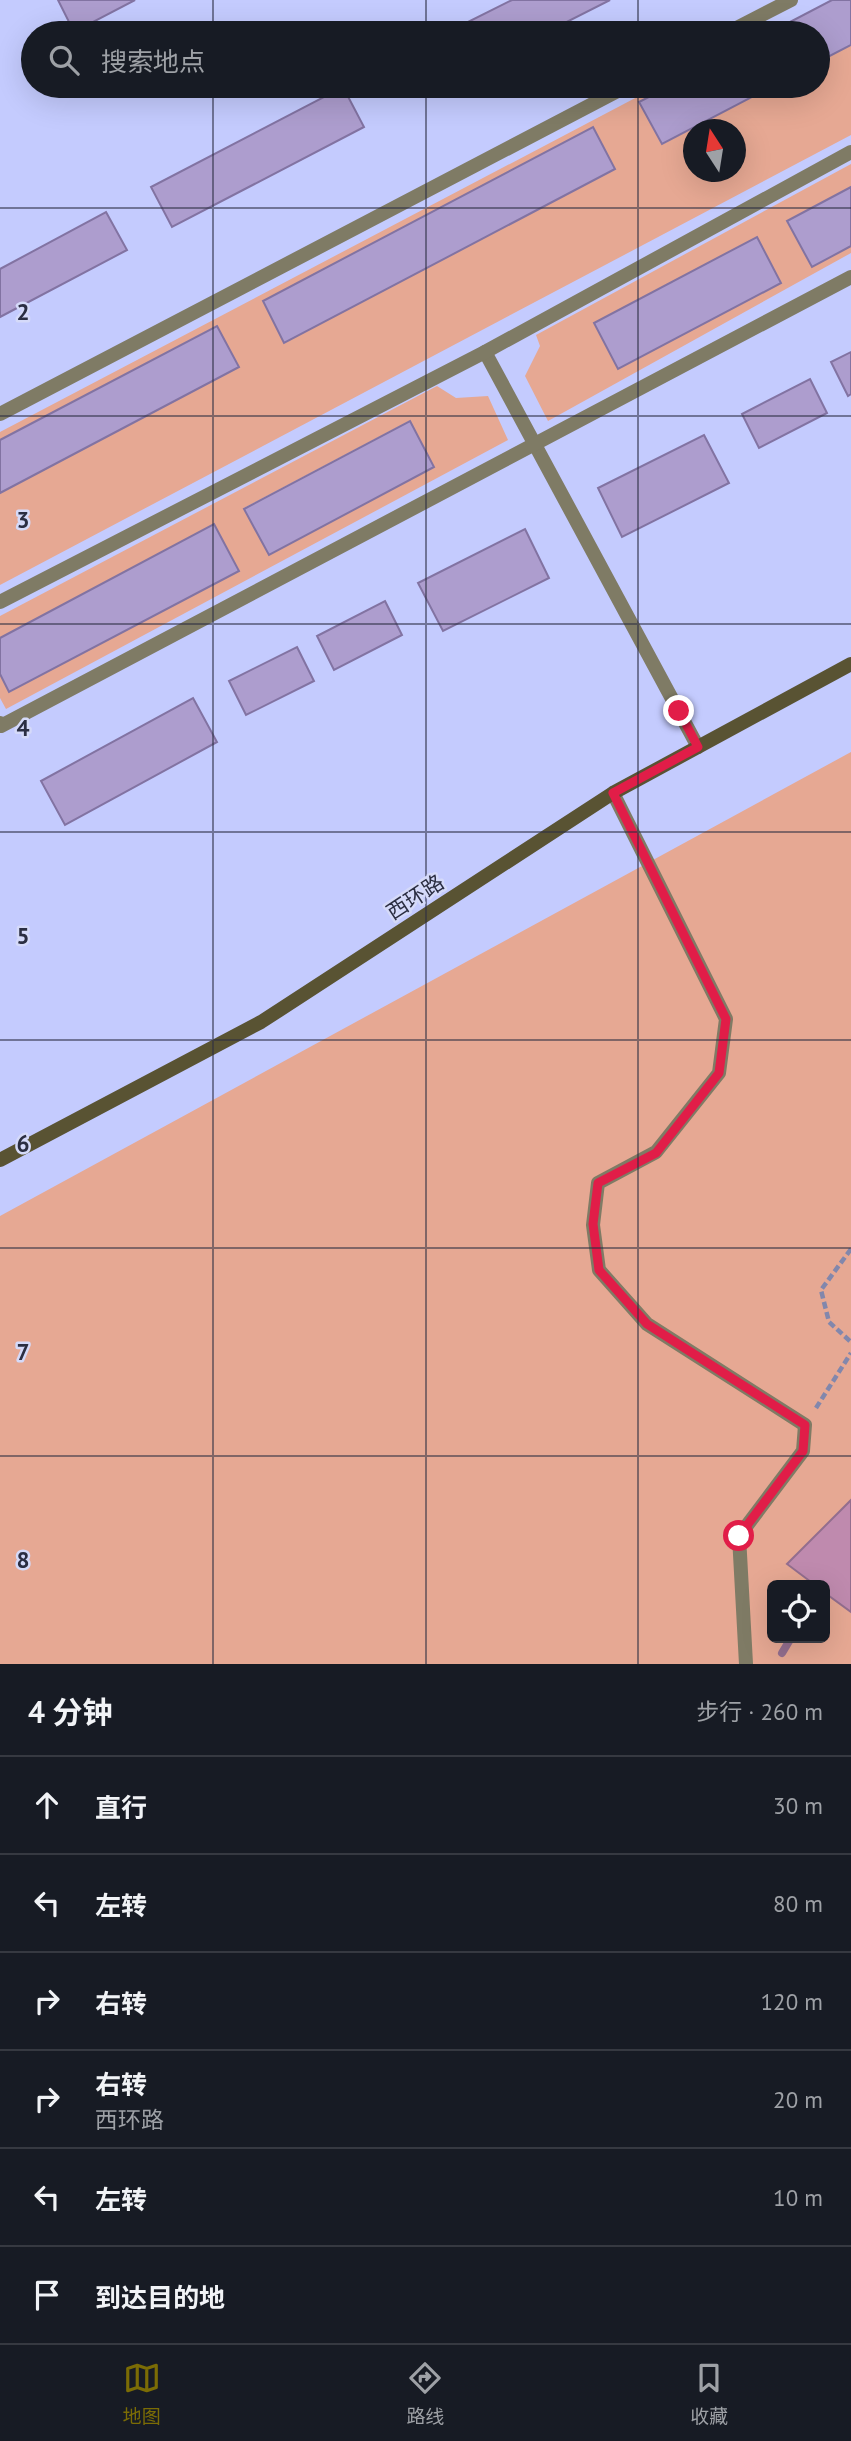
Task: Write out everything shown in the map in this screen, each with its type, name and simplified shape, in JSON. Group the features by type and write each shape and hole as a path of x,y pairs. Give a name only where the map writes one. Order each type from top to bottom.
{"main road":[{"name":"西环路","path":"0,1160 261,1022 613,793 851,664"}],"street":[{"path":"750,21 790,0"},
{"path":"0,414 604,98"},
{"path":"0,602 485,352 851,152"},
{"path":"0,723 1,726 851,277"},
{"path":"485,352 698,747"},
{"path":"613,793 726,1019 719,1073 656,1153 598,1183 593,1224 599,1270 647,1324 805,1425 803,1451 739,1536 746,1664"}],"path":[{"path":"851,1248 821,1290 829,1322 851,1342"},
{"path":"805,1425 851,1353"}],"shaded area":[{"path":"851,45 851,135 0,585 0,493 238,367 216,326 0,440 0,432 635,98 647,98 639,102 663,144 683,133 683,182 746,182 746,119 710,119 750,98 830,98 830,56","holes":["593,127 614,169 284,342 263,301"]},
{"path":"851,164 851,253 548,421 525,376 540,346 536,335","holes":["757,237 781,283 618,369 594,323"]},
{"path":"437,386 456,398 488,396 508,440 6,709 0,698 0,674 10,692 239,570 214,524 0,638 0,616","holes":["409,421 434,467 269,554 244,508"]},
{"path":"851,752 851,1500 787,1564 808,1580 767,1580 767,1643 830,1643 830,1597 851,1612 851,1664 0,1664 0,1216"},
{"path":"851,1500 851,1612 830,1597 830,1580 808,1580 787,1564"}],"building":[{"path":"58,0 135,0 95,21 68,21"},
{"path":"512,0 610,0 569,21 470,21"},
{"path":"832,0 851,0 851,45 830,56 830,21 792,21"},
{"path":"322,98 349,98 364,127 172,227 151,187"},
{"path":"647,98 750,98 710,119 683,119 683,133 662,144 639,102"},
{"path":"593,127 615,169 284,343 263,301"},
{"path":"851,187 851,246 812,267 787,221"},
{"path":"106,212 127,250 0,317 0,269"},
{"path":"757,237 781,283 618,369 594,323"},
{"path":"217,326 239,367 0,493 0,440"},
{"path":"851,352 851,394 848,396 831,362"},
{"path":"810,379 827,413 759,448 742,414"},
{"path":"410,421 434,467 269,555 244,509"},
{"path":"704,435 729,483 622,537 598,488"},
{"path":"214,524 239,571 9,692 0,674 0,638"},
{"path":"525,529 549,578 443,631 418,583"},
{"path":"385,601 402,635 334,670 317,636"},
{"path":"297,647 314,681 246,715 229,681"},
{"path":"193,698 217,742 65,825 41,781"}],"waterway":[{"path":"782,1653 788,1643"}],"route":[{"path":"679,711 698,747 613,793 726,1019 719,1073 656,1153 598,1183 593,1224 599,1270 647,1324 805,1425 803,1451 739,1536"}]}
